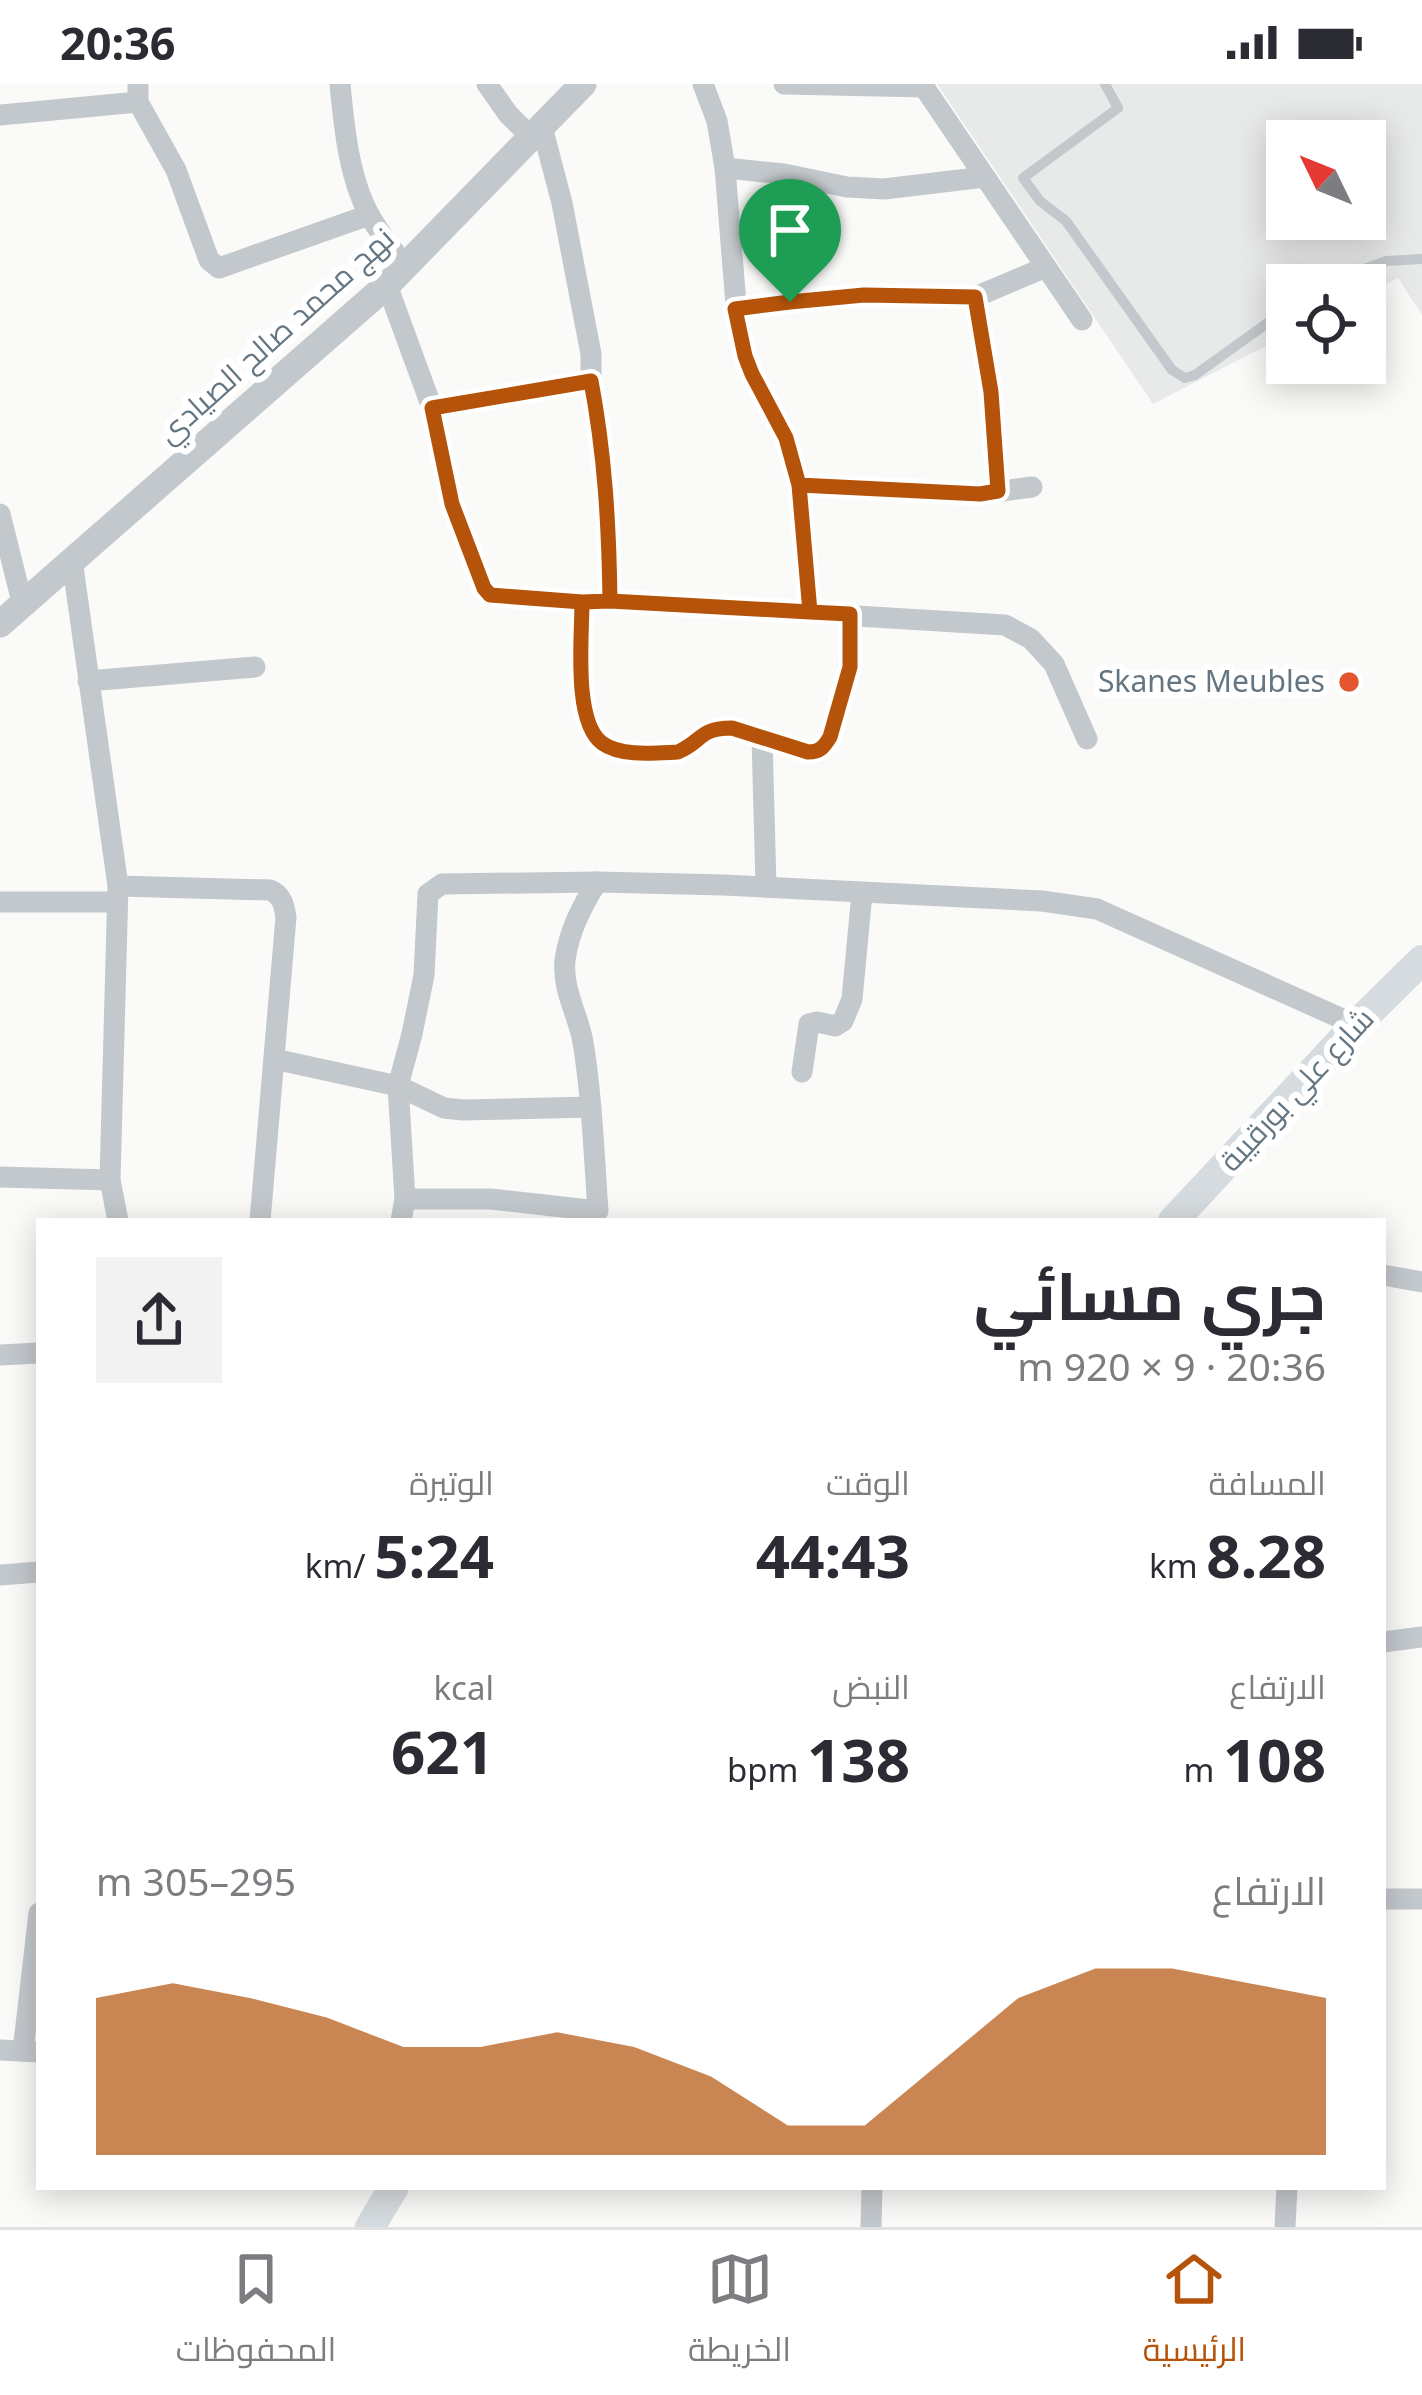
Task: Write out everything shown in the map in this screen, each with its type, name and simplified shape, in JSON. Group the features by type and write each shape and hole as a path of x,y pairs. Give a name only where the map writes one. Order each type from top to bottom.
{"main road":[{"name":"شارع علي بورقيبة","path":"1181,1218 1356,1025 1422,960"},
{"path":"370,2227 392,2190"}],"street":[{"path":"340,84 356,181 396,275 452,504 490,595 1005,626 1021,633 1054,664 1087,740"},
{"path":"487,84 508,114 537,132 562,203 602,439 610,601"},
{"name":"نهج محمد صالح الصيادي","path":"0,624 396,275 583,84"},
{"path":"704,84 717,121 725,169 735,309 745,356 786,438 799,485 810,612"},
{"path":"784,84 923,85 1082,320"},
{"path":"0,115 138,93 176,170 209,260 219,268 369,215"},
{"path":"725,169 884,189 985,177"},
{"path":"735,309 864,295 975,297 1046,267"},
{"path":"975,297 991,392 998,491"},
{"path":"432,408 591,381"},
{"path":"799,485 980,494 1032,487"},
{"path":"0,514 23,606"},
{"path":"72,560 117,894 110,1180 117,1218"},
{"path":"582,602 584,707 601,742 617,750 678,752 701,734 732,728 817,752 830,737 850,667 850,614"},
{"path":"88,681 255,667"},
{"path":"762,737 766,887"},
{"path":"597,882 580,909 565,961 591,1106 598,1216 491,1199 403,1210 398,1086 424,975 428,893 442,884 597,882 766,887 1096,909 1356,1025"},
{"path":"0,902 117,894 276,892 286,917 260,1218"},
{"path":"802,1072 809,1024 835,1026 849,1011 862,892"},
{"path":"274,1059 398,1086 444,1108 591,1106"},
{"path":"0,1177 110,1180"},
{"path":"1386,1276 1422,1282"},
{"path":"0,1354 36,1353"},
{"path":"0,1575 36,1572"},
{"path":"1386,1642 1422,1637"},
{"path":"1386,1899 1422,1899"},
{"path":"21,2051 36,1936"},
{"path":"871,2227 872,2190"},
{"path":"1286,2227 1287,2190"}],"lane":[{"path":"1105,84 1118,108 1023,178 1040,201 1066,221 1172,370 1185,378 1266,324"},
{"path":"1378,264 1422,259"}],"shaded area":[{"path":"937,84 1422,84 1422,315 1398,278 1386,284 1386,264 1266,264 1266,346 1153,404"}],"place":[{"name":"Skanes Meubles","path":"1349,682"}],"route":[{"path":"790,302 735,309 745,356 786,438 799,485 810,612 582,602 490,595 452,504 432,408 591,381 602,439 610,601 582,602 584,707 601,742 617,750 678,752 701,734 720,728 808,752 824,746 850,667 850,614 810,612 799,485 998,491 991,392 975,297 864,295 790,302"}]}
